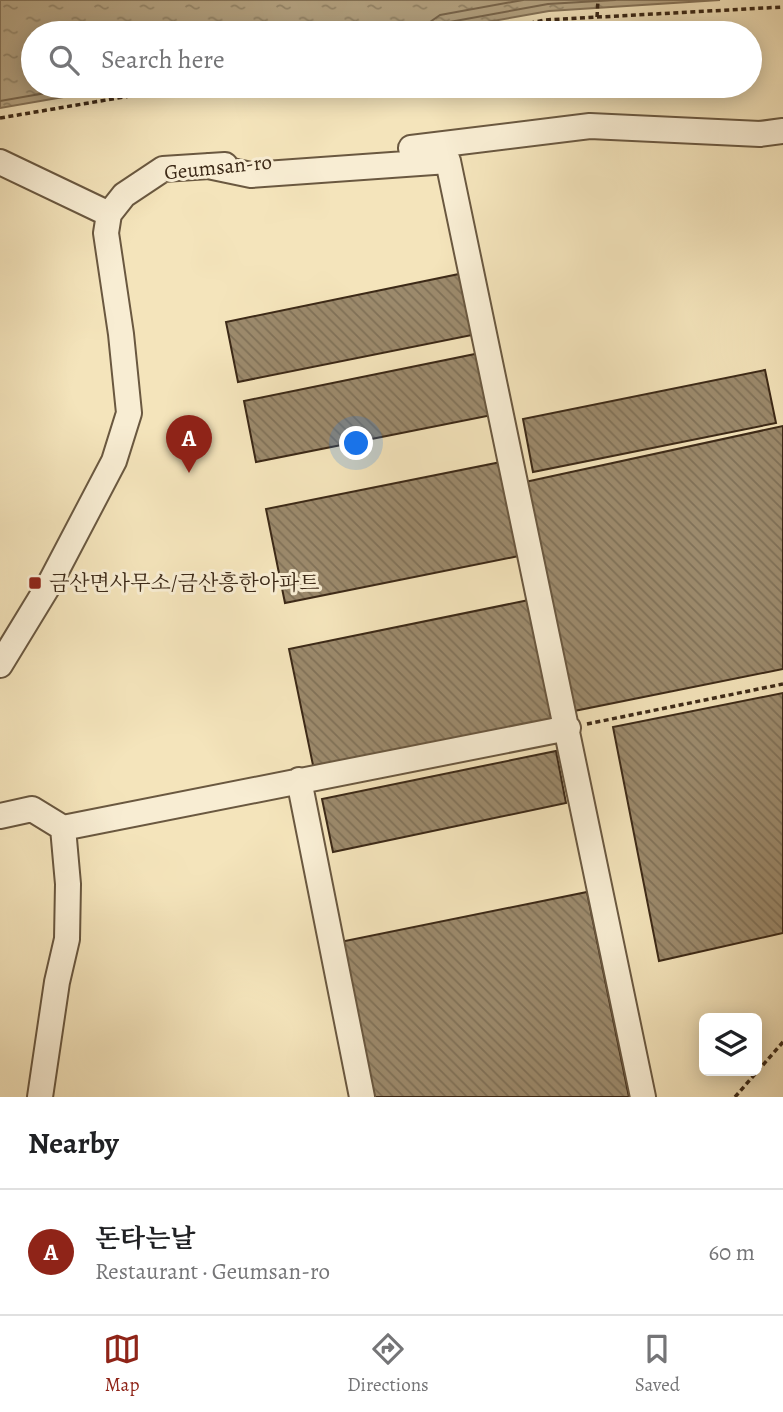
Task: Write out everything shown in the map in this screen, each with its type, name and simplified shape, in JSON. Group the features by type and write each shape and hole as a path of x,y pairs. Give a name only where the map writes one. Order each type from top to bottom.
{"street":[{"name":"Geumsan-ro","path":"109,214 124,195 163,169 356,155 590,126 760,134 783,131"},
{"path":"208,166 251,175 448,161 643,1097"},
{"path":"0,162 109,214 106,233 129,413 114,461 50,583 0,664"},
{"path":"0,816 32,809 63,828 568,728"},
{"path":"299,780 362,1097"},
{"path":"40,1097 57,982 67,939 68,884 63,828"}],"path":[{"path":"597,17 598,0"},
{"path":"540,21 783,7"},
{"path":"0,118 118,98"},
{"path":"568,728 783,684"},
{"path":"735,1097 783,1042"}],"water":[{"path":"0,0 720,0 549,11 493,21 21,21 21,98 58,98 0,108"}],"building":[{"path":"459,274 472,335 238,382 226,322"},
{"path":"480,353 492,415 256,462 244,401"},
{"path":"765,370 776,423 533,472 523,419"},
{"path":"783,426 783,669 574,711 525,482"},
{"path":"501,462 519,556 285,603 266,509"},
{"path":"529,600 554,721 314,770 289,649"},
{"path":"783,693 783,933 659,961 613,727"},
{"path":"556,751 566,803 333,852 322,799"},
{"path":"587,892 629,1097 371,1097 340,942"}],"place":[{"name":"돈타는날","path":"189,473"},
{"name":"금산면사무소/금산흥한아파트","path":"35,583"}]}
